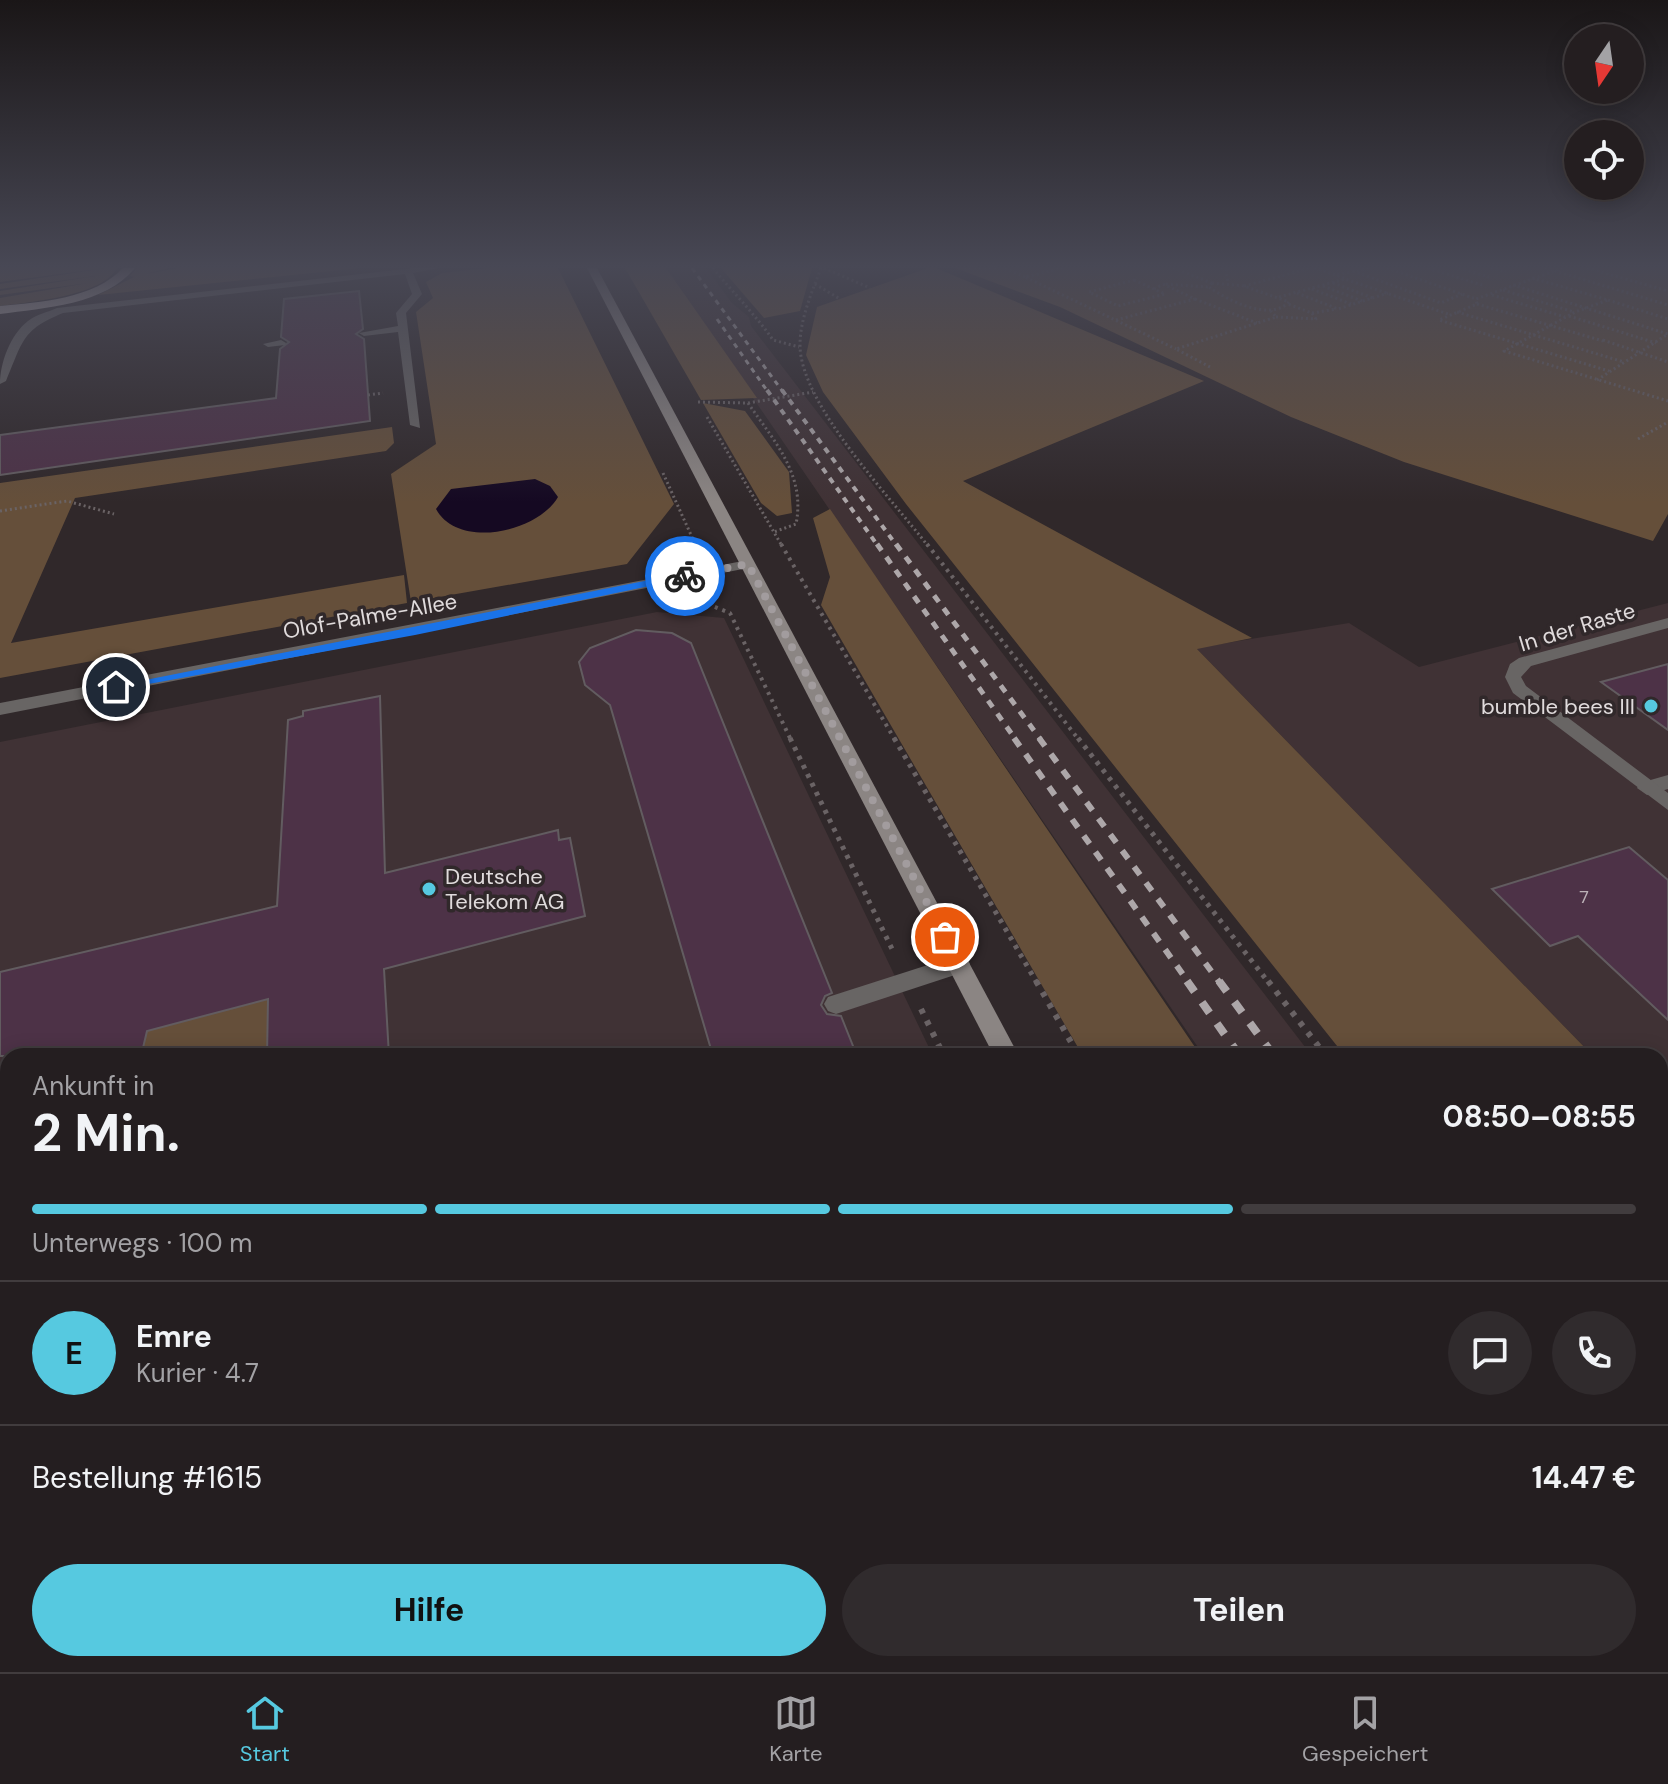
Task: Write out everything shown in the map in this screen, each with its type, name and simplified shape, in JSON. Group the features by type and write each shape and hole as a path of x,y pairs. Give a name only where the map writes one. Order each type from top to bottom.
{"main road":[{"path":"633,346 1003,1048"}],"street":[{"path":"0,381 16,346"},
{"path":"407,346 416,425"},
{"name":"Olof-Palme-Allee","path":"0,709 415,632 748,564"},
{"name":"In der Raste","path":"1668,623 1525,662 1516,668 1513,677 1519,689 1668,803"},
{"path":"1647,788 1668,782"},
{"path":"836,1004 959,964"}],"path":[{"path":"795,346 799,347 813,392 872,474 1320,1048"},
{"path":"1170,346 1210,367"},
{"path":"1176,349 1185,346"},
{"path":"1511,346 1504,351 1668,401"},
{"path":"1525,346 1609,371"},
{"path":"1569,346 1624,362"},
{"path":"1617,346 1668,362"},
{"path":"1596,380 1652,346"},
{"path":"690,389 1074,1048"},
{"path":"698,402 748,403 813,392"},
{"path":"748,403 798,478 803,504 796,524 776,532"},
{"path":"1638,439 1668,422"},
{"path":"657,462 698,545 672,559 701,602 730,613 940,1048"},
{"path":"0,511 67,501 114,514"}],"shaded area":[{"path":"421,346 596,346 674,504 627,564 411,602 391,474 436,444"},
{"path":"670,346 721,346 757,398 701,400"},
{"path":"717,346 766,346 1306,1048 1199,1048"},
{"path":"808,346 1121,346 1204,381 963,481 1252,638 1197,649 1585,1048 1339,1048 906,504 823,392 806,355"},
{"path":"1142,346 1668,346 1668,514 1653,541 1404,462 1291,417"},
{"path":"703,403 745,411 789,472 792,513 777,516 761,503"},
{"path":"392,427 394,443 386,451 75,498 11,643 404,575 407,603 0,678 0,483"},
{"path":"535,479 550,486 558,497 534,519 516,527 498,532 462,529 447,522 436,509 451,489"},
{"path":"830,509 1196,1048 1078,1048 821,605 830,577 813,518"},
{"path":"1668,603 1668,1048 1585,1048 1196,648 1349,623 1419,667"},
{"path":"657,612 724,618 929,1048 0,1048 0,742"},
{"path":"268,999 267,1048 143,1048 147,1031"}],"building":[{"path":"284,346 365,346 370,421 0,475 0,435 276,398 280,349"},
{"path":"636,630 672,633 691,643 832,993 825,996 821,1005 827,1014 841,1016 854,1048 711,1048 610,705 585,685 579,662 590,648"},
{"name":"bumble bees III","path":"1668,664 1668,730 1601,682"},
{"name":"Deutsche Telekom AG","path":"380,696 385,873 558,830 559,840 570,838 585,916 384,969 389,1048 267,1048 268,999 147,1031 143,1048 0,1048 0,972 277,906 288,720 303,716 303,711"},
{"path":"1629,847 1668,880 1668,1020 1578,936 1550,946 1492,889"}],"railway":[{"path":"736,346 768,392"},
{"path":"749,346 783,392"},
{"path":"767,390 878,546"},
{"path":"782,390 897,546"},
{"path":"877,544 1016,740"},
{"path":"896,544 1041,740"},
{"path":"1014,738 1189,983"},
{"path":"1039,738 1220,983"},
{"path":"1187,981 1234,1048"},
{"path":"1219,981 1268,1048"}],"way so far":[{"path":"685,576 748,564 945,937"}],"place":[{"name":"bumble bees III","path":"1651,706"},
{"name":"Deutsche Telekom AG","path":"429,889"}],"route":[{"path":"116,687 415,632 685,576"}]}
